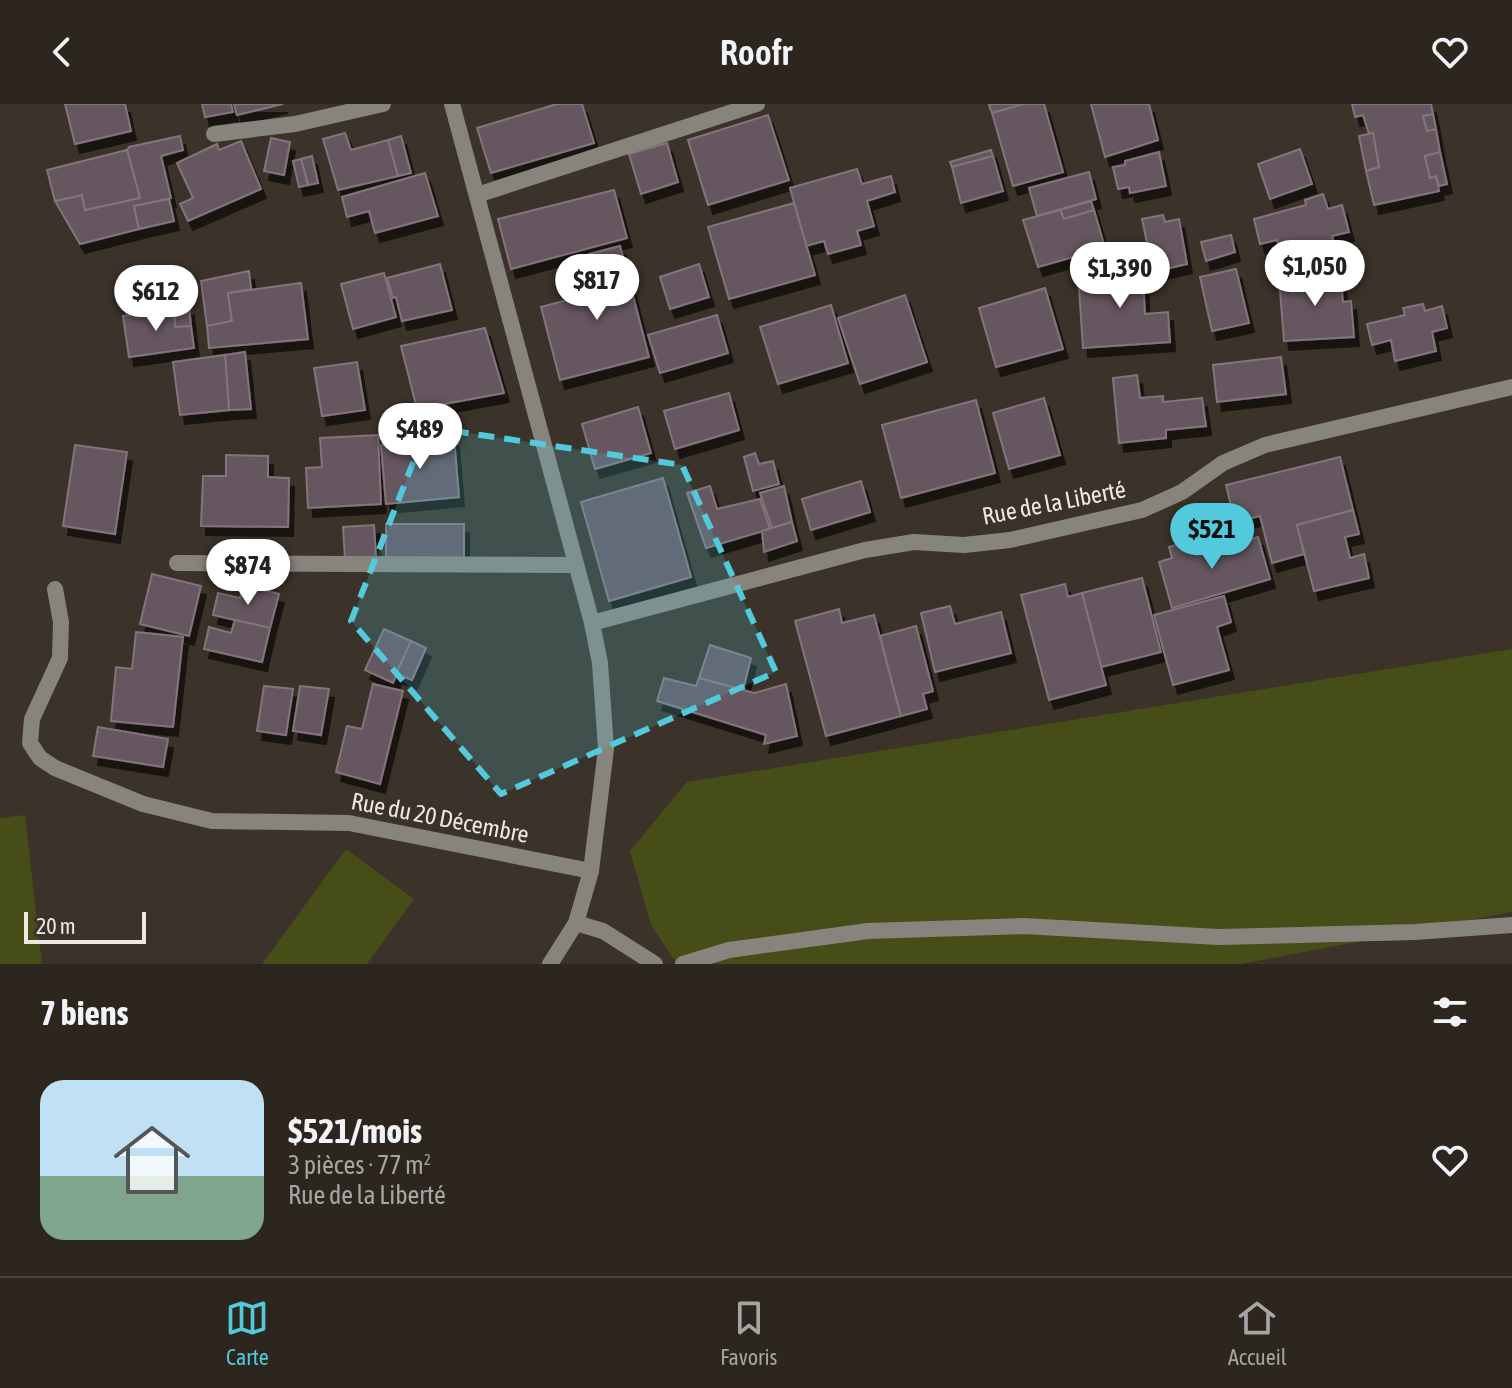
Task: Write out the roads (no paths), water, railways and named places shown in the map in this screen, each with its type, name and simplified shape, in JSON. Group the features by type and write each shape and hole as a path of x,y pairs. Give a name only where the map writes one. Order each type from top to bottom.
{"street":[{"path":"214,134 295,124 383,104"},
{"path":"452,104 592,623 600,663 606,749 591,871 576,923 550,964"},
{"path":"477,195 757,104"},
{"name":"Rue de la Liberté","path":"592,623 865,550 914,542 964,545 1010,540 1142,510 1182,492 1223,463 1265,445 1512,387"},
{"path":"177,563 574,565"},
{"name":"Rue du 20 Décembre","path":"55,589 61,622 60,658 32,719 30,743 40,758 55,768 143,804 212,821 349,823 591,871"},
{"path":"576,923 603,931 655,964"},
{"path":"683,964 729,950 868,931 1024,926 1218,937 1415,932 1512,925"}]}
